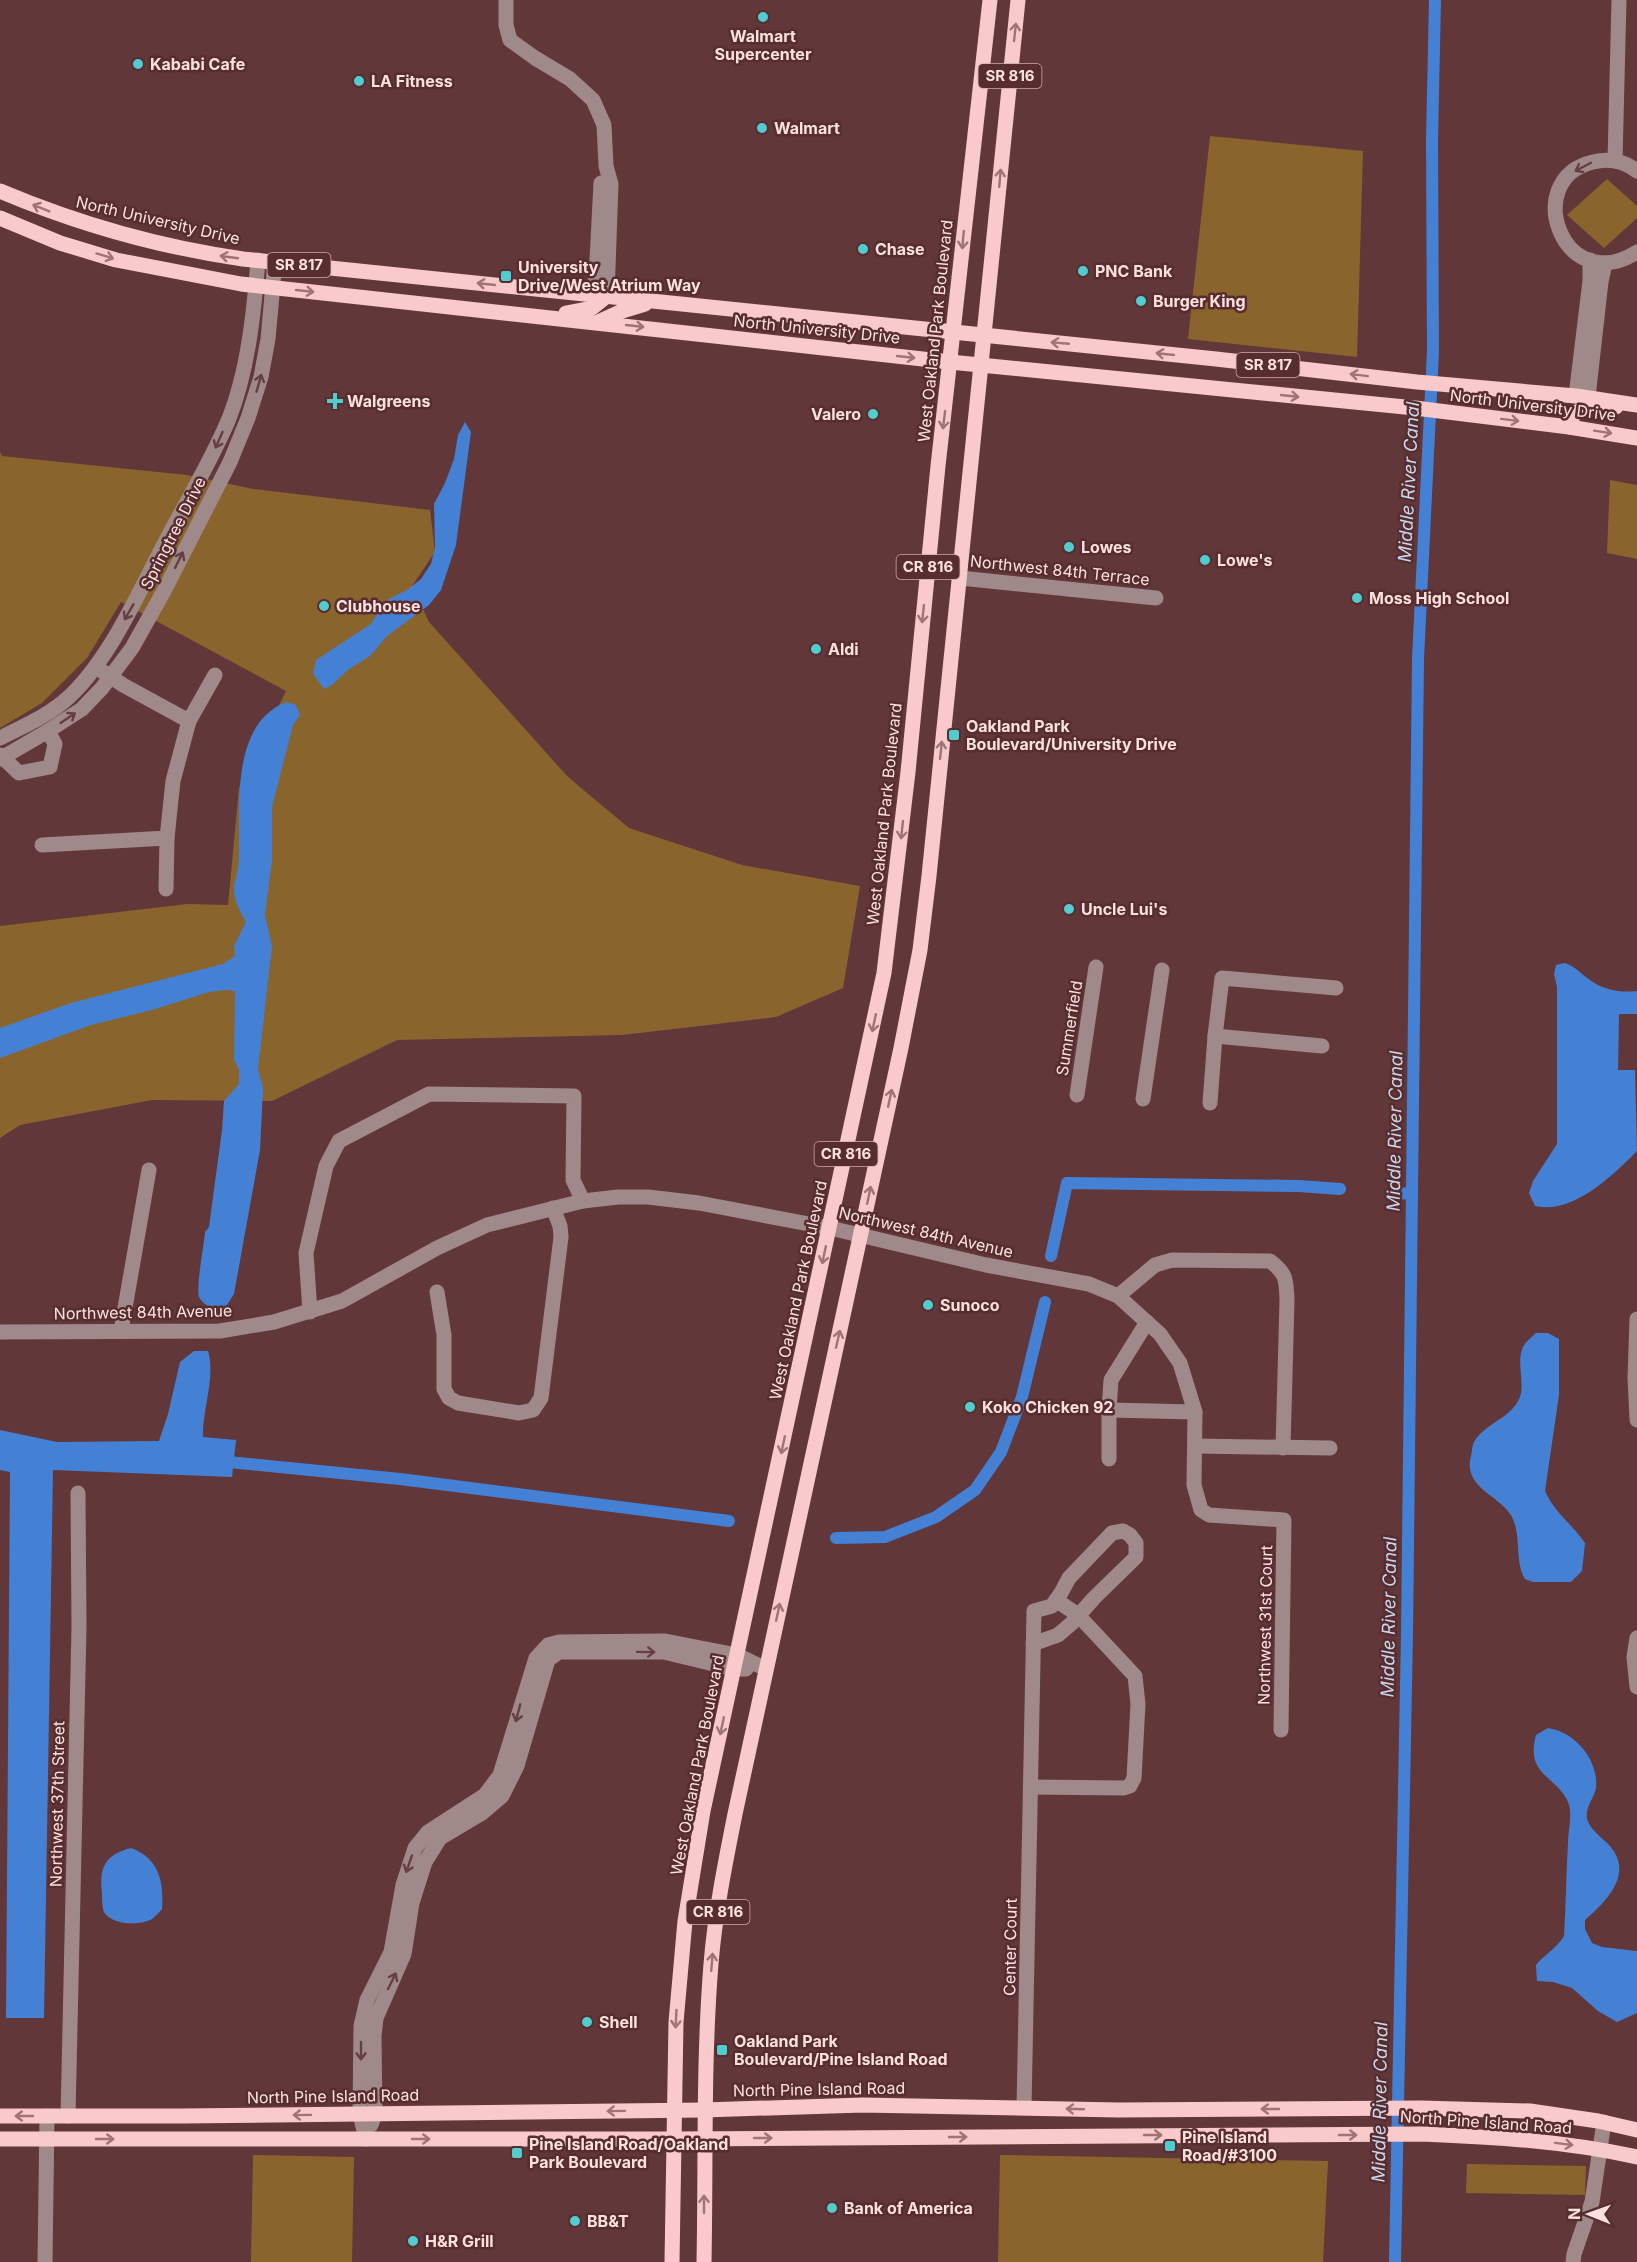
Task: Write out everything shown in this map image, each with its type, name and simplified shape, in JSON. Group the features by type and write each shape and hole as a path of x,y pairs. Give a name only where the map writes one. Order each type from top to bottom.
{"main road":[{"name":"West Oakland Park Boulevard","path":"672,2262 676,2022 685,1921 704,1810 735,1662 877,1011 890,927 990,0"},
{"name":"SR 816","path":"981,365 1018,0"},
{"name":"North University Drive","path":"0,191 53,213 116,232 206,253 258,260 953,333 1216,358 1417,382 1582,396 1637,405"},
{"name":"North University Drive","path":"0,218 60,243 116,260 170,272 256,286 950,362 1452,412 1637,438"},
{"path":"535,316 592,308 606,296"},
{"path":"598,322 622,310 654,302"},
{"name":"CR 816","path":"704,2262 704,2110 711,1961 735,1814 906,1026 920,950 981,365"},
{"path":"1569,427 1574,413 1582,410 1637,405"},
{"name":"North Pine Island Road","path":"0,2116 704,2110 874,2105 1119,2110 1421,2108 1530,2111 1604,2122 1637,2130"},
{"name":"North Pine Island Road","path":"0,2139 705,2139 1422,2134 1539,2141 1601,2149 1637,2157"}],"street":[{"path":"506,0 506,25 510,40 570,79 593,100 604,125 606,166 611,184 606,296"},
{"path":"1615,160 1619,0"},
{"path":"1637,171 1615,160 1590,162 1568,176 1556,199 1555,211 1561,236 1578,255 1605,263 1617,262 1637,252"},
{"path":"590,295 596,279 601,184 606,166"},
{"name":"Springtree Drive","path":"0,738 40,718 70,696 95,666 137,599 212,457 229,418 248,347 258,260"},
{"path":"1582,396 1590,260"},
{"name":"Springtree Drive","path":"1,757 82,709 132,648 150,617 230,462 248,418 261,377 268,339 275,262"},
{"path":"1582,396 1605,263"},
{"name":"Northwest 84th Terrace","path":"960,578 1156,598"},
{"path":"95,666 189,721"},
{"path":"166,889 167,838 173,781 189,721 215,675"},
{"path":"1,757 19,772 50,767 54,744 48,731"},
{"path":"42,845 167,838"},
{"name":"Summerfield","path":"1077,1095 1096,967"},
{"path":"1143,1099 1162,970"},
{"path":"1210,1103 1222,978 1336,988"},
{"path":"1215,1036 1322,1046"},
{"path":"310,1312 306,1253 326,1166 339,1142 429,1094 574,1096 573,1180 583,1201"},
{"path":"121,1330 149,1170"},
{"name":"Northwest 84th Avenue","path":"0,1332 121,1330 220,1332 274,1322 342,1301 437,1248 487,1225 583,1201 648,1197 699,1203 830,1228 986,1264 1089,1284 1118,1296 1160,1334 1180,1363 1195,1412 1194,1485 1201,1510 1209,1515 1284,1520"},
{"path":"437,1292 444,1335 444,1389 449,1398 458,1403 519,1413 533,1410 541,1398 561,1237 560,1226 553,1208"},
{"path":"1118,1296 1155,1265 1172,1260 1270,1261 1279,1268 1286,1277 1287,1300 1283,1448"},
{"path":"1637,1319 1635,1378 1637,1420"},
{"path":"1109,1459 1111,1380 1147,1322"},
{"path":"1109,1410 1195,1412"},
{"path":"1195,1446 1330,1448"},
{"name":"Northwest 37th Street","path":"68,2116 79,1627 78,1493"},
{"name":"Northwest 31st Court","path":"1281,1730 1284,1520"},
{"name":"Center Court","path":"1024,2107 1031,1787 1033,1644 1034,1611 1052,1606 1069,1578 1112,1533 1123,1531 1130,1535 1136,1544 1136,1557 1058,1635 1033,1644"},
{"path":"1031,1787 1124,1788 1130,1786 1134,1779 1138,1704 1135,1676 1078,1615 1056,1600"},
{"path":"1637,1638 1634,1657 1637,1687"},
{"path":"368,2114 361,2036 363,2013 391,1952 398,1904 409,1863 415,1848 428,1832 485,1796 500,1775 542,1659 559,1652 664,1652 735,1662 766,1669"},
{"path":"366,2139 376,2018 404,1954 412,1903 425,1862 440,1838 482,1813 502,1796 517,1766 542,1679 542,1659"},
{"path":"45,2262 47,2116"},
{"path":"1573,2262 1592,2202 1604,2122"}],"shaded area":[{"path":"1210,136 1363,151 1357,357 1188,339"},
{"path":"1607,179 1637,206 1637,218 1604,248 1567,215"},
{"path":"0,452 2,456 187,475 253,489 430,510 435,552 412,586 429,622 568,777 629,828 742,865 860,886 843,988 776,1017 622,1035 397,1040 272,1101 152,1100 20,1125 0,1138 0,926 187,904 228,905 239,788 286,691 121,602 87,658 42,703 0,728"},
{"path":"1610,480 1637,485 1637,559 1607,553"},
{"path":"253,2155 354,2157 352,2262 251,2262"},
{"path":"1000,2155 1328,2161 1323,2262 998,2262"},
{"path":"1467,2164 1586,2166 1585,2195 1466,2193"}],"water":[{"path":"465,422 471,432 456,545 441,590 429,605 387,636 370,656 324,689 313,674 316,660 371,624 389,599 407,590 421,579 431,564 435,548 434,504 445,483 454,459 458,435"},
{"path":"286,702 296,705 300,715 293,725 272,807 272,860 265,915 272,946 258,1069 263,1088 260,1150 234,1294 225,1308 214,1310 203,1303 199,1297 199,1284 205,1232 209,1227 224,1101 239,1084 239,1069 234,1060 235,991 209,992 152,1010 91,1025 0,1058 0,1028 71,1003 223,964 235,956 234,946 246,922 239,910 234,893 238,864 242,768 247,747 256,728 268,713"},
{"path":"1565,963 1606,988 1625,992 1637,991 1637,1014 1619,1014 1618,1070 1635,1070 1637,1151 1604,1181 1578,1199 1564,1205 1535,1206 1529,1193 1533,1181 1557,1144 1557,987 1554,974 1556,965"},
{"path":"1536,1333 1548,1333 1559,1339 1559,1395 1545,1491 1553,1505 1585,1543 1582,1571 1571,1582 1533,1582 1525,1579 1520,1564 1517,1532 1512,1517 1500,1503 1477,1484 1470,1467 1472,1447 1479,1435 1511,1410 1520,1397 1521,1353 1525,1343"},
{"path":"194,1351 208,1351 210,1361 210,1382 203,1437 236,1440 232,1477 53,1470 44,2018 6,2018 10,1472 0,1470 0,1430 57,1442 159,1441 180,1362"},
{"path":"1548,1728 1576,1741 1594,1767 1596,1788 1587,1810 1587,1819 1616,1854 1619,1865 1619,1875 1610,1895 1585,1920 1585,1929 1592,1943 1602,1947 1637,1951 1637,2013 1617,2022 1598,2011 1572,1988 1553,1982 1537,1981 1536,1965 1564,1936 1570,1817 1568,1802 1563,1793 1543,1774 1535,1759 1536,1735"},
{"path":"131,1848 140,1852 154,1865 162,1889 162,1909 153,1918 140,1923 113,1920 104,1912 102,1905 101,1884 106,1863 115,1854"}],"waterway":[{"name":"Middle River Canal","path":"1395,2262 1407,1633 1418,659 1433,351 1432,140 1435,0"},
{"path":"1051,1256 1067,1183 1299,1186 1340,1189"},
{"path":"1393,1194 1412,1193"},
{"path":"836,1538 885,1537 936,1517 975,1490 1001,1452 1022,1397 1045,1302"},
{"path":"219,1461 400,1479 729,1521"}],"place":[{"name":"Walmart Supercenter","path":"763,17"},
{"name":"Kababi Cafe","path":"138,64"},
{"name":"LA Fitness","path":"359,81"},
{"name":"Walmart","path":"762,128"},
{"name":"Chase","path":"863,249"},
{"name":"PNC Bank","path":"1083,271"},
{"name":"University Drive/West Atrium Way","path":"506,276"},
{"name":"Burger King","path":"1141,301"},
{"name":"Walgreens","path":"335,401"},
{"name":"Valero","path":"873,414"},
{"name":"Lowes","path":"1069,547"},
{"name":"Lowe's","path":"1205,560"},
{"name":"Moss High School","path":"1357,598"},
{"name":"Clubhouse","path":"324,606"},
{"name":"Aldi","path":"816,649"},
{"name":"Oakland Park Boulevard/University Drive","path":"954,735"},
{"name":"Uncle Lui's","path":"1069,909"},
{"name":"Sunoco","path":"928,1305"},
{"name":"Koko Chicken 92","path":"970,1407"},
{"name":"Shell","path":"587,2022"},
{"name":"Oakland Park Boulevard/Pine Island Road","path":"722,2050"},
{"name":"Pine Island Road/#3100","path":"1170,2146"},
{"name":"Pine Island Road/Oakland Park Boulevard","path":"517,2153"},
{"name":"Bank of America","path":"832,2208"},
{"name":"BB&T","path":"575,2221"},
{"name":"H&R Grill","path":"413,2241"}]}
